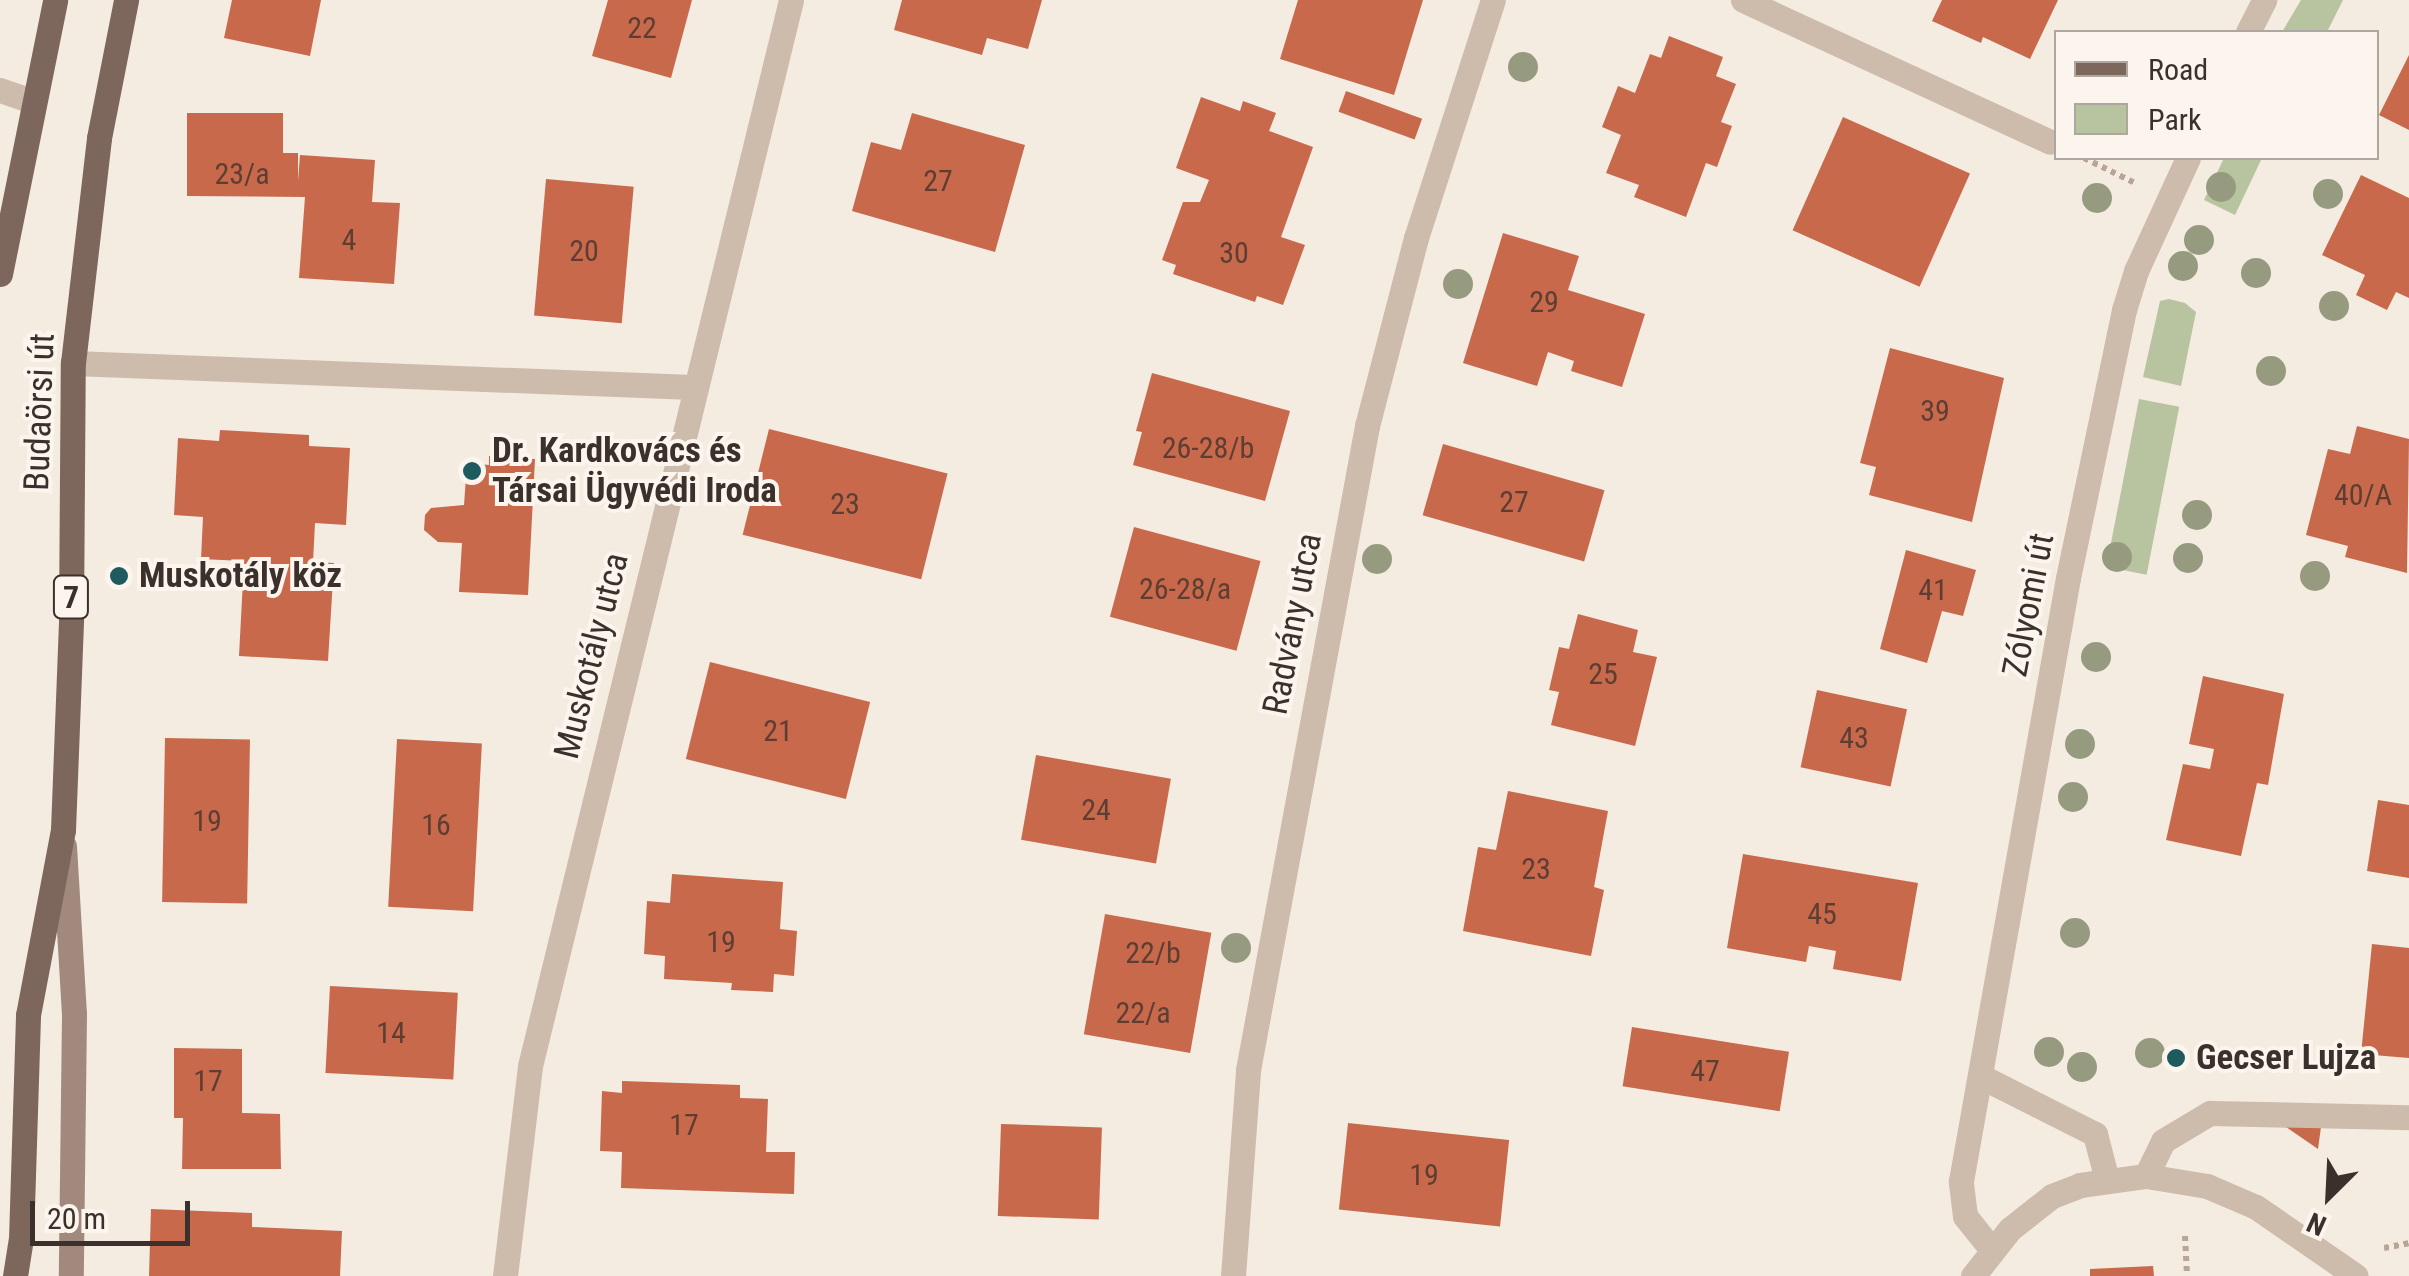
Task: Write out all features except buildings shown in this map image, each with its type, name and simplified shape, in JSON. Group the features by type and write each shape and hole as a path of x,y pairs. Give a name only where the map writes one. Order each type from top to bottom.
{"main road":[{"path":"0,274 54,0"},
{"name":"Budaörsi út","path":"71,1276 74,1014 63,830 71,619 73,363 100,138 126,0"},
{"name":"Budaörsi út","path":"15,1276 20,1239 28,1015 63,830"}],"street":[{"name":"Muskotály utca","path":"504,1276 530,1066 693,387 792,0"},
{"name":"Radvány utca","path":"1233,1276 1248,1070 1363,444 1416,238 1493,0"},
{"path":"1743,0 2050,142"},
{"path":"2249,30 2264,0"},
{"path":"0,90 34,102"},
{"name":"Zólyomi út","path":"1992,1250 1965,1216 1962,1180 2068,578 2124,310 2136,271 2187,160"},
{"path":"73,363 693,387"},
{"path":"1980,1076 2095,1134 2107,1180"},
{"path":"2146,1176 2163,1140 2210,1113 2409,1117"},
{"path":"1974,1276 1992,1250 2028,1212 2052,1196 2107,1180 2146,1176 2206,1186 2256,1207 2356,1276"}],"path":[{"path":"2086,160 2168,199"},
{"path":"2185,1236 2187,1276"}],"green space":[{"path":"2301,0 2343,0 2328,30 2283,30"},
{"path":"2223,160 2261,160 2235,215 2204,200"},
{"path":"2160,301 2185,303 2196,312 2181,386 2143,377"},
{"path":"2139,399 2179,407 2147,575 2106,567"}],"place":[{"name":"Dr. Kardkovács és Társai Ügyvédi Iroda","path":"472,471"},
{"name":"Muskotály köz","path":"119,576"},
{"name":"Gecser Lujza","path":"2176,1058"}]}
